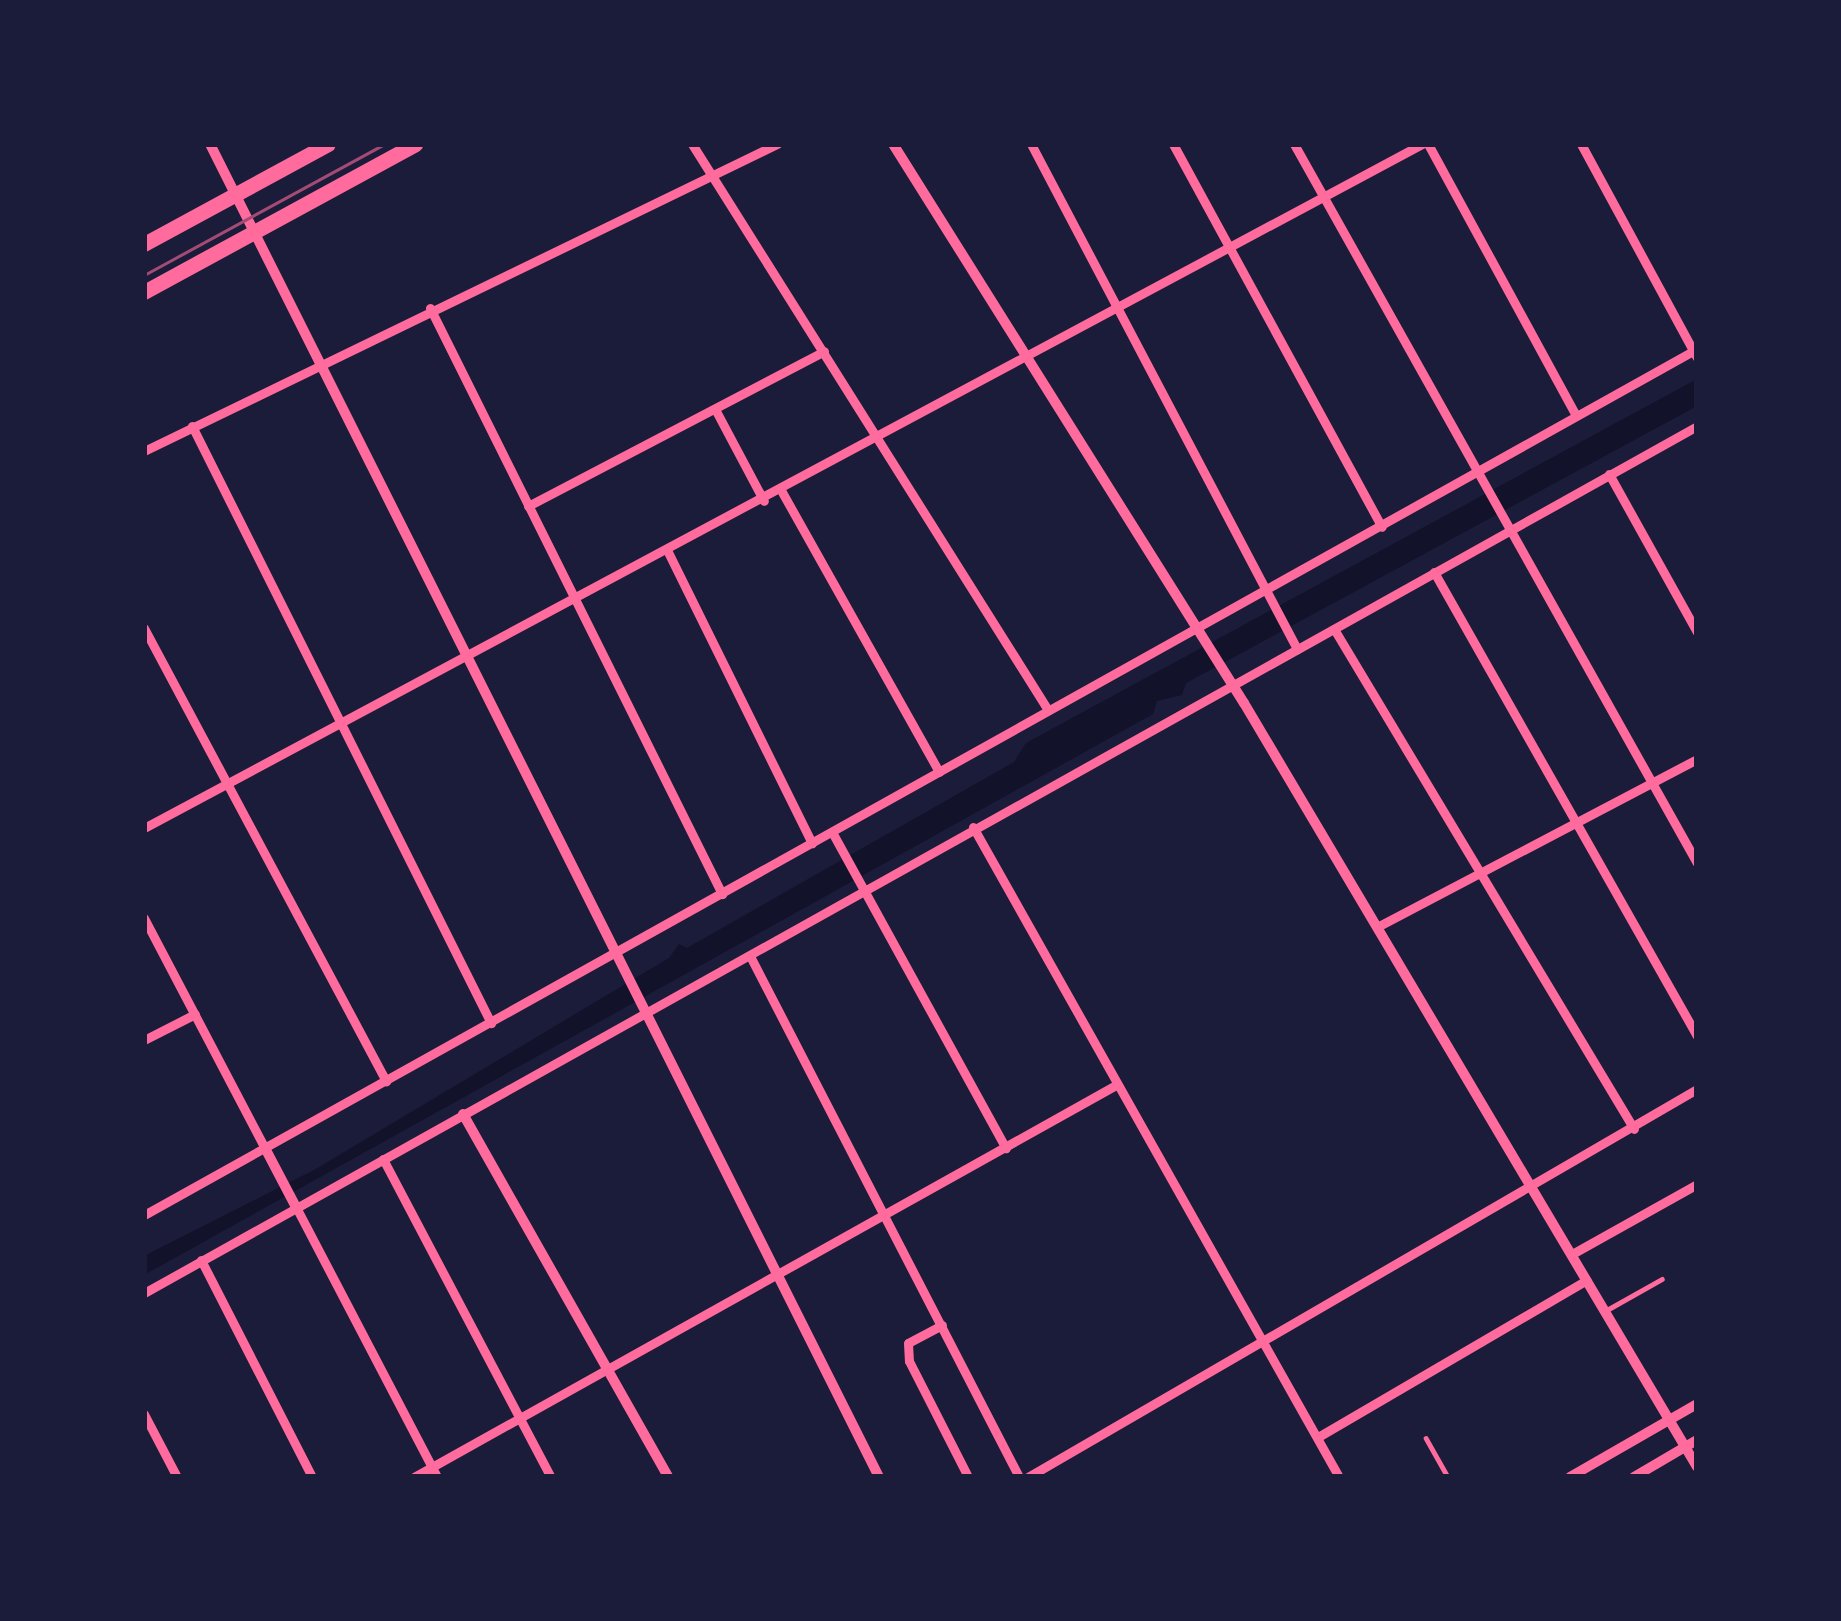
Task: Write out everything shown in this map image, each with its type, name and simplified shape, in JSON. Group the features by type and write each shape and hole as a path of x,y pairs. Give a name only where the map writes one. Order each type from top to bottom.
{"highway":[{"path":"144,244 328,144"},
{"path":"144,292 415,144"}],"street":[{"path":"210,144 641,1016 879,1477"},
{"path":"692,144 1048,710"},
{"path":"144,452 318,361 777,144"},
{"path":"893,144 1232,685 1670,1420 1691,1443 1697,1467"},
{"path":"1031,144 1297,649"},
{"path":"1173,144 1382,527"},
{"path":"1294,144 1697,863"},
{"path":"144,828 782,493 1425,144 1576,415"},
{"path":"144,1216 1576,415 1696,353 1581,144"},
{"path":"430,308 722,894"},
{"path":"528,506 824,351"},
{"path":"715,409 764,501"},
{"path":"192,426 490,1023"},
{"path":"144,1292 294,1203 383,1159 750,956 1697,426"},
{"path":"1609,474 1697,632"},
{"path":"782,493 939,772"},
{"path":"668,552 812,843"},
{"path":"1434,572 1697,1036"},
{"path":"144,628 386,1081"},
{"path":"1334,629 1634,1129"},
{"path":"1377,927 1697,759"},
{"path":"974,827 1339,1477"},
{"path":"832,832 1006,1148"},
{"path":"146,926 435,1472"},
{"path":"750,956 1024,1477 1697,1089"},
{"path":"144,1040 195,1014"},
{"path":"414,1477 435,1472 604,1368 1117,1085"},
{"path":"463,1114 668,1477"},
{"path":"383,1159 551,1477"},
{"path":"1572,1254 1697,1184"},
{"path":"201,1260 312,1477"},
{"path":"1318,1437 1587,1280"},
{"path":"942,1325 908,1343 909,1361 968,1477"},
{"path":"1570,1477 1697,1404"},
{"path":"144,1414 177,1477"},
{"path":"1634,1477 1691,1443"}],"lane":[{"path":"1605,1311 1662,1280"},
{"path":"1426,1438 1448,1477"}],"shaded area":[{"path":"1697,379 1697,406 1186,683 1182,695 1157,701 1153,714 144,1275 144,1256 314,1170 669,958 679,944 687,948 1014,762 1026,743"}],"tram line":[{"path":"144,275 384,144"}]}
